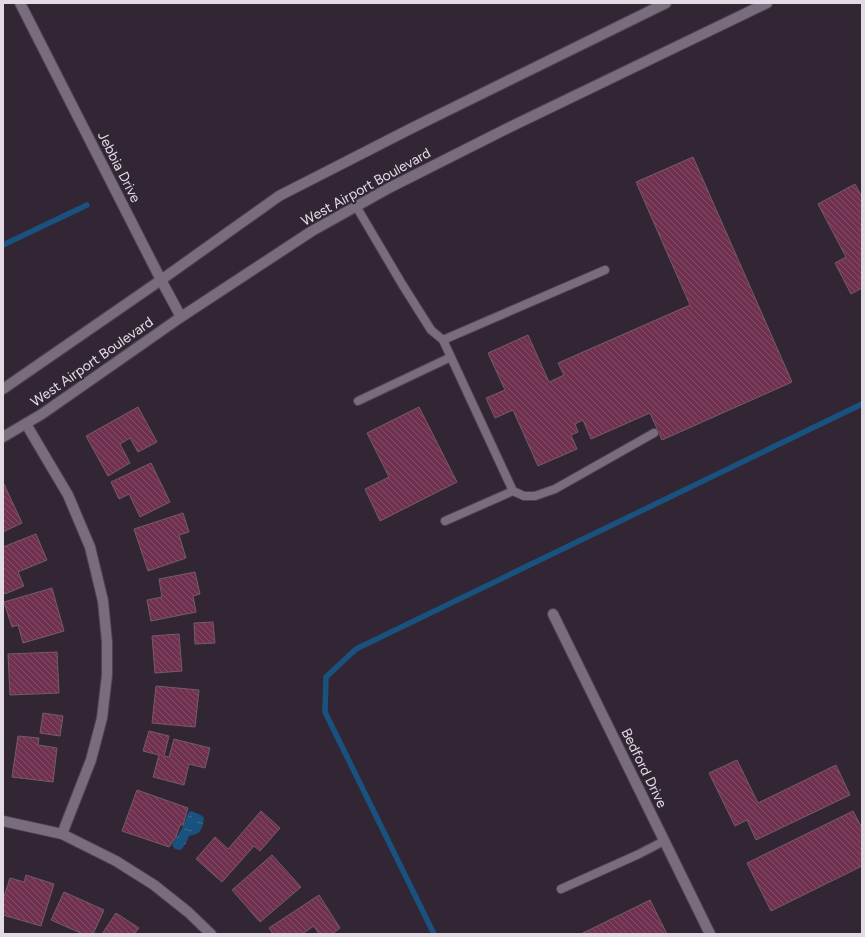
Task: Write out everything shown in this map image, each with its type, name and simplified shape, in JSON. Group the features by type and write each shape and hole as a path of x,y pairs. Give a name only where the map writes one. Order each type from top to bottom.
{"main road":[{"name":"Jebbia Drive","path":"20,3 181,317"},
{"name":"West Airport Boulevard","path":"3,389 161,280 279,196 412,128 666,3"},
{"name":"West Airport Boulevard","path":"3,438 26,424 181,317 312,231 389,188 506,129 765,3"},
{"path":"26,424 68,495 90,547 103,601 107,642 108,675 102,718 91,760 62,834"},
{"name":"Bedford Drive","path":"552,614 710,934"},
{"path":"3,821 62,834 116,861 154,885 188,912 210,934"}],"lane":[{"path":"356,206 431,330 443,340 513,491 524,496 535,496 556,489 654,433"},
{"path":"443,340 605,270"},
{"path":"358,401 451,357"},
{"path":"445,520 513,491"},
{"path":"561,889 639,854 664,841"}],"water":[{"path":"191,811 201,815 204,818 202,828 200,832 189,836 181,850 175,849 172,845 189,812"}],"building":[{"path":"693,157 792,382 662,440 650,413 591,439 583,420 575,424 578,432 571,435 577,449 538,466 513,410 495,418 486,398 505,390 488,353 528,335 549,382 564,375 558,363 690,305 636,182"},
{"path":"855,184 862,197 862,288 851,294 835,263 846,257 818,204"},
{"path":"138,407 157,442 138,452 130,438 120,444 130,463 108,476 86,436"},
{"path":"419,407 457,482 380,521 365,489 389,477 367,433"},
{"path":"151,463 170,502 140,517 129,494 119,499 111,482"},
{"path":"3,484 22,523 3,532"},
{"path":"183,513 189,532 179,535 186,558 148,571 134,529"},
{"path":"36,534 47,560 18,572 24,586 5,594 3,590 3,547"},
{"path":"195,572 200,594 193,596 196,612 151,621 147,600 162,597 159,579"},
{"path":"52,588 64,631 23,643 18,625 12,627 4,602"},
{"path":"213,622 215,643 195,644 194,623"},
{"path":"179,634 182,671 155,673 152,636"},
{"path":"57,652 59,693 10,695 8,654"},
{"path":"156,686 199,690 195,727 152,723"},
{"path":"43,713 63,716 60,736 40,733"},
{"path":"149,731 169,736 164,756 169,757 174,739 210,748 205,768 189,764 184,785 153,777 159,755 143,751"},
{"path":"18,736 39,738 38,745 57,748 53,782 12,777"},
{"path":"737,760 758,803 836,765 850,795 756,840 747,820 735,826 709,773"},
{"path":"137,790 188,808 183,825 180,825 176,837 169,847 122,831"},
{"path":"261,811 280,828 260,851 254,846 222,882 196,859 215,837 228,849"},
{"path":"853,811 862,828 862,866 771,911 747,863"},
{"path":"272,855 301,887 260,922 232,890"},
{"path":"26,875 54,884 41,926 3,915 3,900 10,878 24,882"},
{"path":"64,892 104,910 93,934 83,934 51,920"},
{"path":"319,895 340,928 332,934 319,934 314,926 302,934 273,934 269,928"},
{"path":"650,900 667,934 581,934"},
{"path":"116,913 139,928 134,934 102,934"}],"waterway":[{"path":"3,245 87,205"},
{"path":"434,934 325,712 326,677 356,649 862,404"}]}
